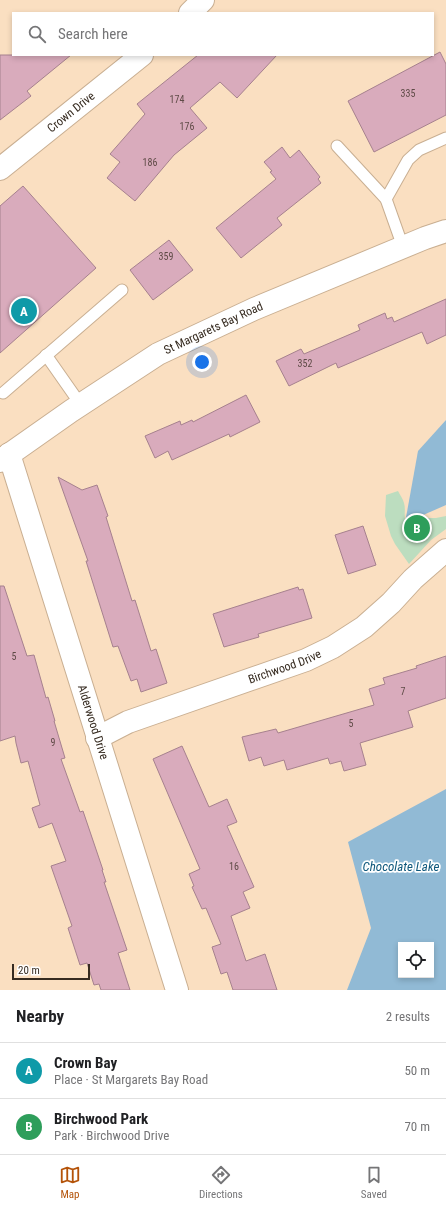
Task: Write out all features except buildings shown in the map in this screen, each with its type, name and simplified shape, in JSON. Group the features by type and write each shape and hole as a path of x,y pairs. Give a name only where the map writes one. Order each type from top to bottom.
{"street":[{"path":"191,12 203,0"},
{"name":"Crown Drive","path":"0,169 141,56"},
{"name":"St Margarets Bay Road","path":"4,458 81,404 158,354 254,309 402,247 446,231"},
{"name":"Alderwood Drive","path":"4,458 97,738 177,990"},
{"name":"Birchwood Drive","path":"97,738 128,722 306,660 333,647 364,627 446,550"}],"lane":[{"path":"386,199 408,160 419,150 446,138"},
{"path":"337,146 386,199 402,247"},
{"path":"2,393 122,290"},
{"path":"46,355 81,404"}],"green space":[{"path":"398,491 405,507 405,519 409,524 413,526 426,518 446,516 446,529 431,540 409,564 391,536 385,516 386,495"}],"water":[{"path":"446,420 446,505 405,523 418,451"},
{"name":"Chocolate Lake","path":"446,789 446,990 347,990 371,928 348,842"}],"place":[{"name":"Crown Bay","path":"24,311"},
{"name":"Birchwood Park","path":"417,528"}]}
